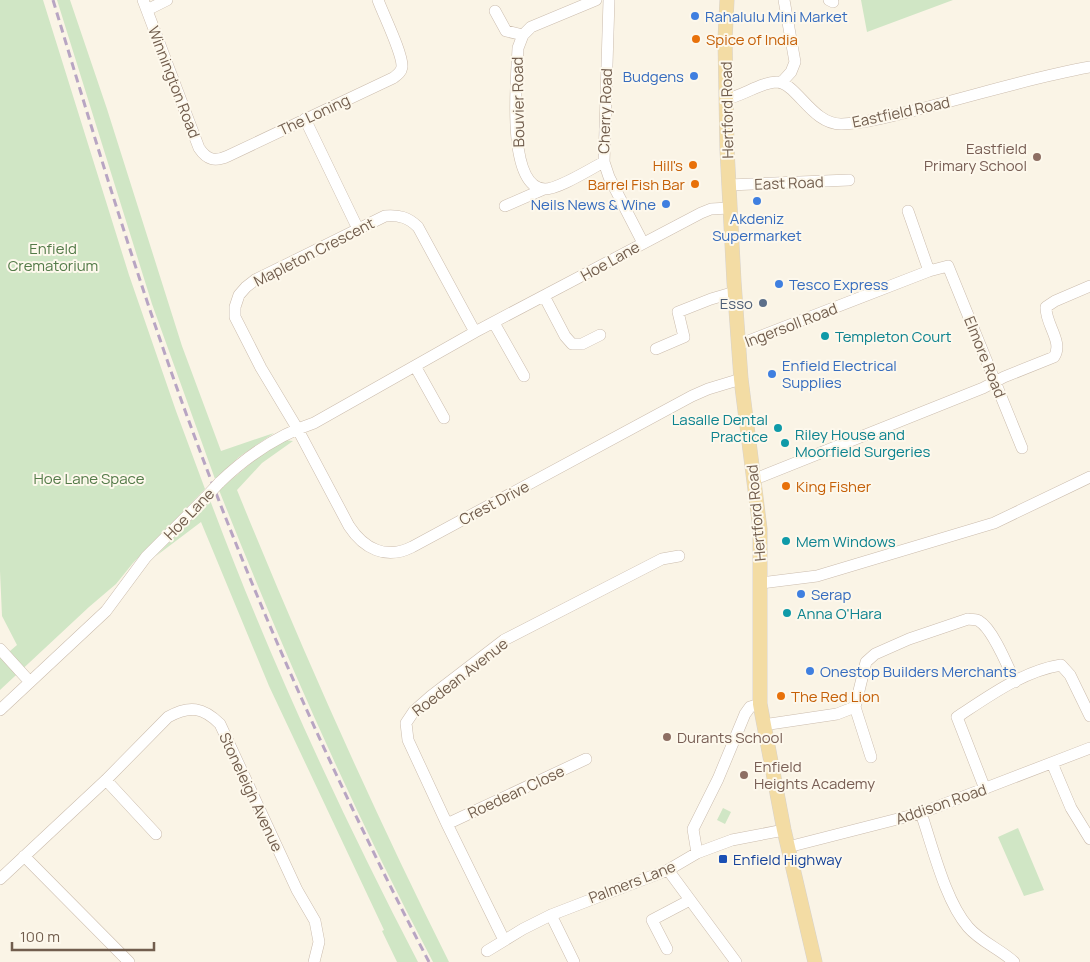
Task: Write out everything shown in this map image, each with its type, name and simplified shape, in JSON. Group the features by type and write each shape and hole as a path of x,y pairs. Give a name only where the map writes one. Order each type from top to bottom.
{"main road":[{"name":"Hertford Road","path":"727,0 725,39 729,208 741,378 760,529 760,704 784,830 815,962"}],"street":[{"path":"145,5 167,0"},
{"name":"The Loning","path":"212,159 221,159 228,156 399,74 402,69 401,57 378,0"},
{"name":"Bouvier Road","path":"544,189 532,185 518,152 516,135 518,48 523,35 531,27 596,0"},
{"name":"Cherry Road","path":"609,0 604,162 609,177 643,242"},
{"path":"726,99 735,98 771,83 782,83 791,72 794,62 784,0"},
{"name":"Winnington Road","path":"145,5 199,148 212,159"},
{"name":"Bouvier Road","path":"495,11 506,31 523,35"},
{"name":"Eastfield Road","path":"782,83 822,119 835,124 841,124 888,117 1090,67"},
{"path":"305,119 358,229"},
{"path":"505,206 544,189 556,186 604,162"},
{"name":"East Road","path":"728,185 849,180"},
{"name":"Hoe Lane","path":"0,710 106,611 146,557 219,483 250,456 275,439 297,428 314,423 476,332 643,242 711,209 729,208"},
{"path":"908,211 928,271"},
{"name":"Mapleton Crescent","path":"297,428 261,368 235,317 235,307 239,295 254,280 385,216 398,215 410,220 418,228 476,332"},
{"name":"Ingersoll Road","path":"738,345 928,271 948,266"},
{"name":"Elmore Road","path":"948,266 1022,448"},
{"path":"755,479 1054,358 1057,352 1057,345 1046,315 1046,308 1055,301 1090,286"},
{"path":"656,349 684,337 678,312 735,292"},
{"path":"544,296 565,336 572,344 582,344 600,335"},
{"path":"494,323 524,376"},
{"path":"415,366 444,418"},
{"name":"Crest Drive","path":"297,428 356,537 376,550 398,552 412,547 692,396 741,378"},
{"path":"761,583 817,576 994,523 1090,477"},
{"name":"Roedean Avenue","path":"504,940 446,824 408,740 406,722 414,711 504,640 662,559 679,556"},
{"path":"870,757 854,706 866,662 875,654 909,639 968,619 978,620 986,626 1015,682"},
{"path":"0,649 30,682"},
{"path":"986,789 958,716 1044,667 1061,665 1070,675 1090,716"},
{"path":"697,853 693,829 718,778 745,714 750,707 760,704"},
{"path":"763,725 837,714 854,706"},
{"name":"Stoneleigh Avenue","path":"0,879 106,780 168,717 179,711 190,709 209,713 220,724 298,890 315,921 319,942 314,962"},
{"name":"Addison Road","path":"788,847 921,813 1090,748"},
{"name":"Roedean Close","path":"446,824 586,759"},
{"path":"1052,763 1071,808 1090,839"},
{"path":"106,780 156,834"},
{"path":"921,813 946,887 956,908 974,933 1014,962"},
{"name":"Palmers Lane","path":"487,951 551,915 668,870 697,853 732,840 784,830"},
{"path":"24,856 129,962"},
{"path":"668,870 736,962"},
{"path":"667,949 652,920 690,900"},
{"path":"551,915 574,962"}],"green space":[{"name":"Hoe Lane Space","path":"0,0 43,0 129,275 205,489 133,563 116,584 0,690 0,645 10,651 17,645 2,616 0,571"},
{"path":"57,0 70,0 107,109 182,346 221,451 274,433 239,457 215,479 152,304"},
{"path":"861,0 953,0 867,32"},
{"path":"284,440 293,441 262,463 237,490 338,728 449,962 433,962 374,846 293,670 219,490 256,459"},
{"path":"210,500 256,618 333,792 418,962 397,962 382,931 384,930 269,686 201,522 156,556"},
{"path":"723,808 731,812 725,824 717,820"},
{"path":"1018,828 1044,890 1024,896 998,837"}],"railway":[{"path":"53,0 138,273 194,435 246,570 333,768 429,962"}],"place":[{"name":"Rahalulu Mini Market","path":"695,16"},
{"name":"Spice of India","path":"696,39"},
{"name":"Budgens","path":"694,76"},
{"name":"Eastfield Primary School","path":"1037,157"},
{"name":"Hill's","path":"693,165"},
{"name":"Barrel Fish Bar","path":"695,184"},
{"name":"Akdeniz Supermarket","path":"757,201"},
{"name":"Neils News & Wine","path":"666,204"},
{"name":"Tesco Express","path":"779,284"},
{"name":"Esso","path":"763,303"},
{"name":"Templeton Court","path":"825,336"},
{"name":"Enfield Electrical Supplies","path":"772,374"},
{"name":"Lasalle Dental Practice","path":"778,428"},
{"name":"Riley House and Moorfield Surgeries","path":"785,443"},
{"name":"King Fisher","path":"786,486"},
{"name":"Mem Windows","path":"786,541"},
{"name":"Serap","path":"801,594"},
{"name":"Anna O'Hara","path":"787,613"},
{"name":"Onestop Builders Merchants","path":"810,671"},
{"name":"The Red Lion","path":"781,696"},
{"name":"Durants School","path":"667,737"},
{"name":"Enfield Heights Academy","path":"744,775"},
{"name":"Enfield Highway","path":"723,859"}],"park label":[{"name":"Enfield Crematorium","path":"53,256"}]}
